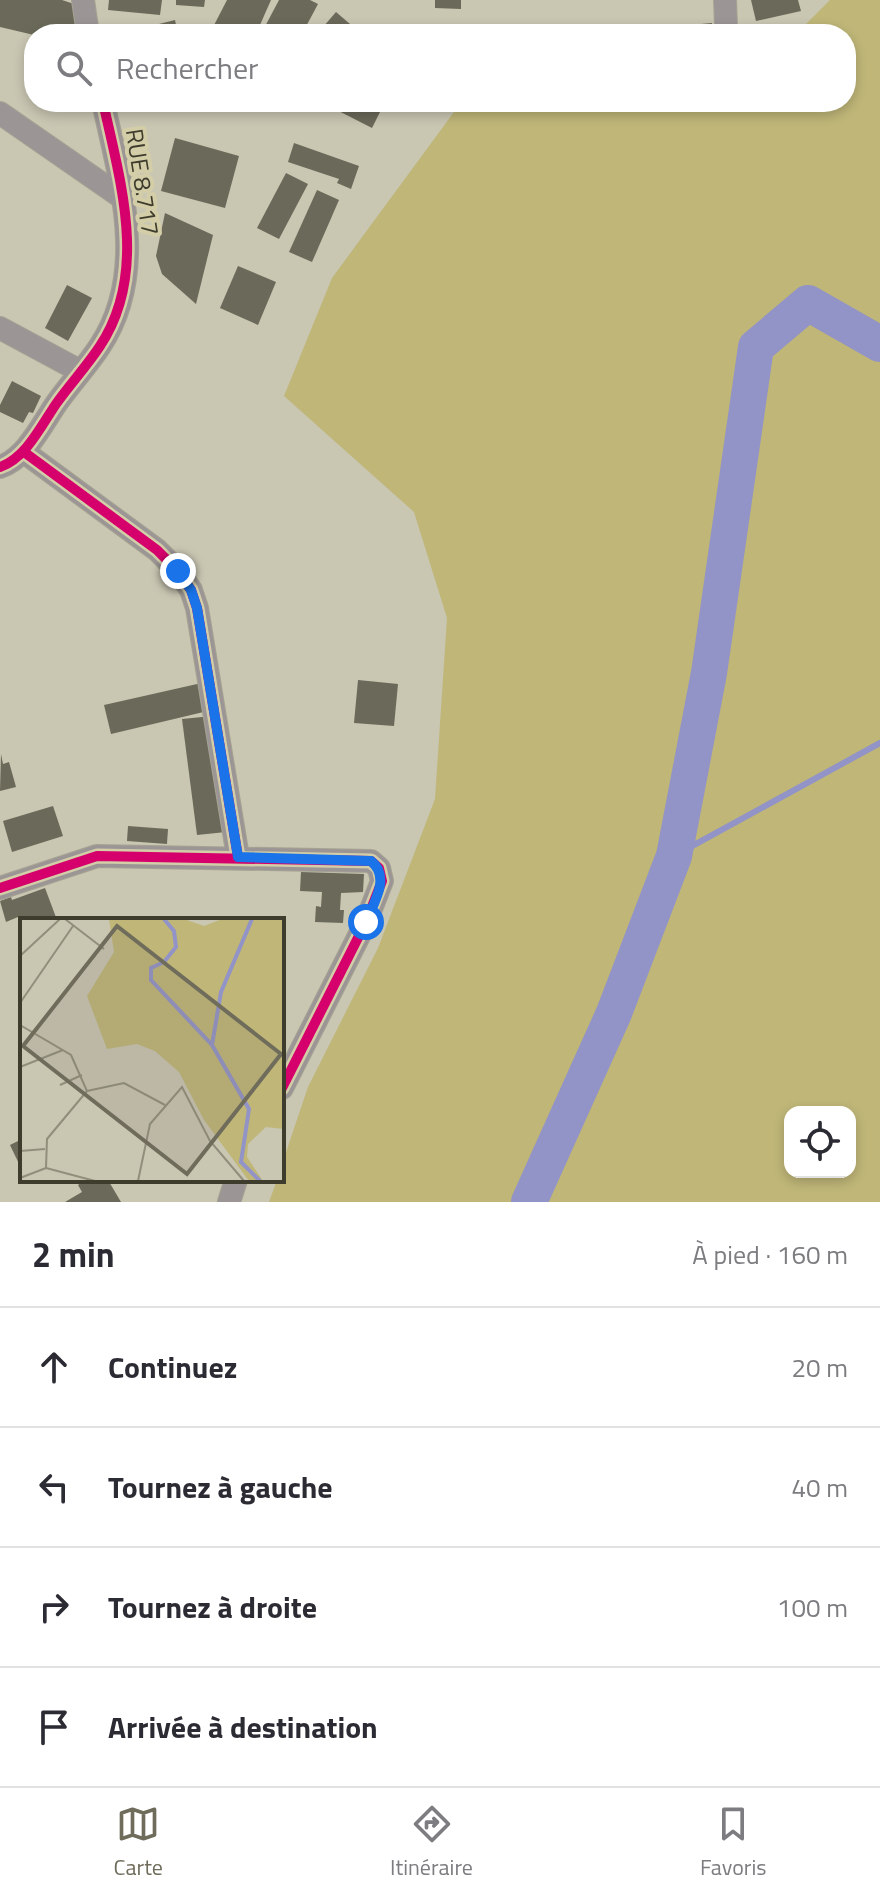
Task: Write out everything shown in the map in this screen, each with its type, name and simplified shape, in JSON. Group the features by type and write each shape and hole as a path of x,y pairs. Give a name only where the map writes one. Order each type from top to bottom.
{"street":[{"path":"83,0 87,24"},
{"path":"725,0 726,24"},
{"name":"RUE 8.717","path":"0,467 24,452 100,345 122,296 128,253 124,199 105,112"},
{"path":"0,113 124,199"},
{"path":"0,328 80,371"},
{"path":"24,452 157,550 178,571 191,590 197,608 238,857"},
{"path":"0,888 97,856 371,861 379,868 382,881 366,922 284,1084"},
{"path":"229,1202 235,1182"}],"shaded area":[{"path":"830,0 880,0 880,1202 269,1202 276,1182 284,1182 284,1158 308,1087 378,948 435,799 447,618 414,512 284,396 332,278 454,112 856,112 856,24 806,24"}],"building":[{"path":"0,0 62,0 83,7 79,24 24,24 24,33 0,27"},
{"path":"109,0 162,0 160,15 108,10"},
{"path":"176,0 205,0 204,7 176,5"},
{"path":"227,0 271,0 260,24 215,24"},
{"path":"279,0 310,0 318,4 307,24 266,24"},
{"path":"435,0 461,0 461,9 435,8"},
{"path":"751,0 798,0 801,11 756,21"},
{"path":"336,12 350,24 326,24"},
{"path":"341,112 380,112 372,128"},
{"path":"175,138 239,156 225,208 161,191"},
{"path":"294,143 359,166 351,189 337,183 339,179 288,162"},
{"path":"286,173 308,184 279,239 257,228"},
{"path":"317,190 339,200 312,262 289,252"},
{"path":"165,213 213,235 196,304 162,274 156,256"},
{"path":"238,266 276,282 258,325 220,308"},
{"path":"67,285 92,298 68,341 45,328"},
{"path":"12,381 41,396 33,413 29,412 23,423 0,412 0,405"},
{"path":"358,680 398,684 394,726 354,723"},
{"path":"206,682 212,710 111,734 104,705"},
{"path":"212,716 226,832 197,835 182,719"},
{"path":"1,754 3,764 9,762 16,787 0,791"},
{"path":"53,806 63,836 12,852 3,821"},
{"path":"128,826 168,829 167,844 127,841"},
{"path":"301,872 364,874 363,892 341,893 343,923 315,922 316,906 321,907 322,892 300,891"},
{"path":"45,888 56,918 20,918 20,922 18,917 6,922 0,901 11,897 12,900"},
{"path":"20,1140 20,1166 10,1145"},
{"path":"82,1182 109,1182 121,1202 65,1202 82,1192 78,1185"}],"waterway":[{"path":"529,1202 614,1013 674,856 709,673 756,347 808,303 880,344"},
{"path":"674,856 880,743"}],"cycle path":[{"path":"0,467 25,449 100,346 115,318 124,288 126,226 117,163 105,112"},
{"path":"24,452 157,550 178,571 191,590 197,608 238,857"},
{"path":"0,888 97,856 371,861 379,868 382,881 366,922 284,1084"}],"route":[{"path":"178,571 191,590 197,608 238,857 371,861 379,868 382,881 366,922"}]}
